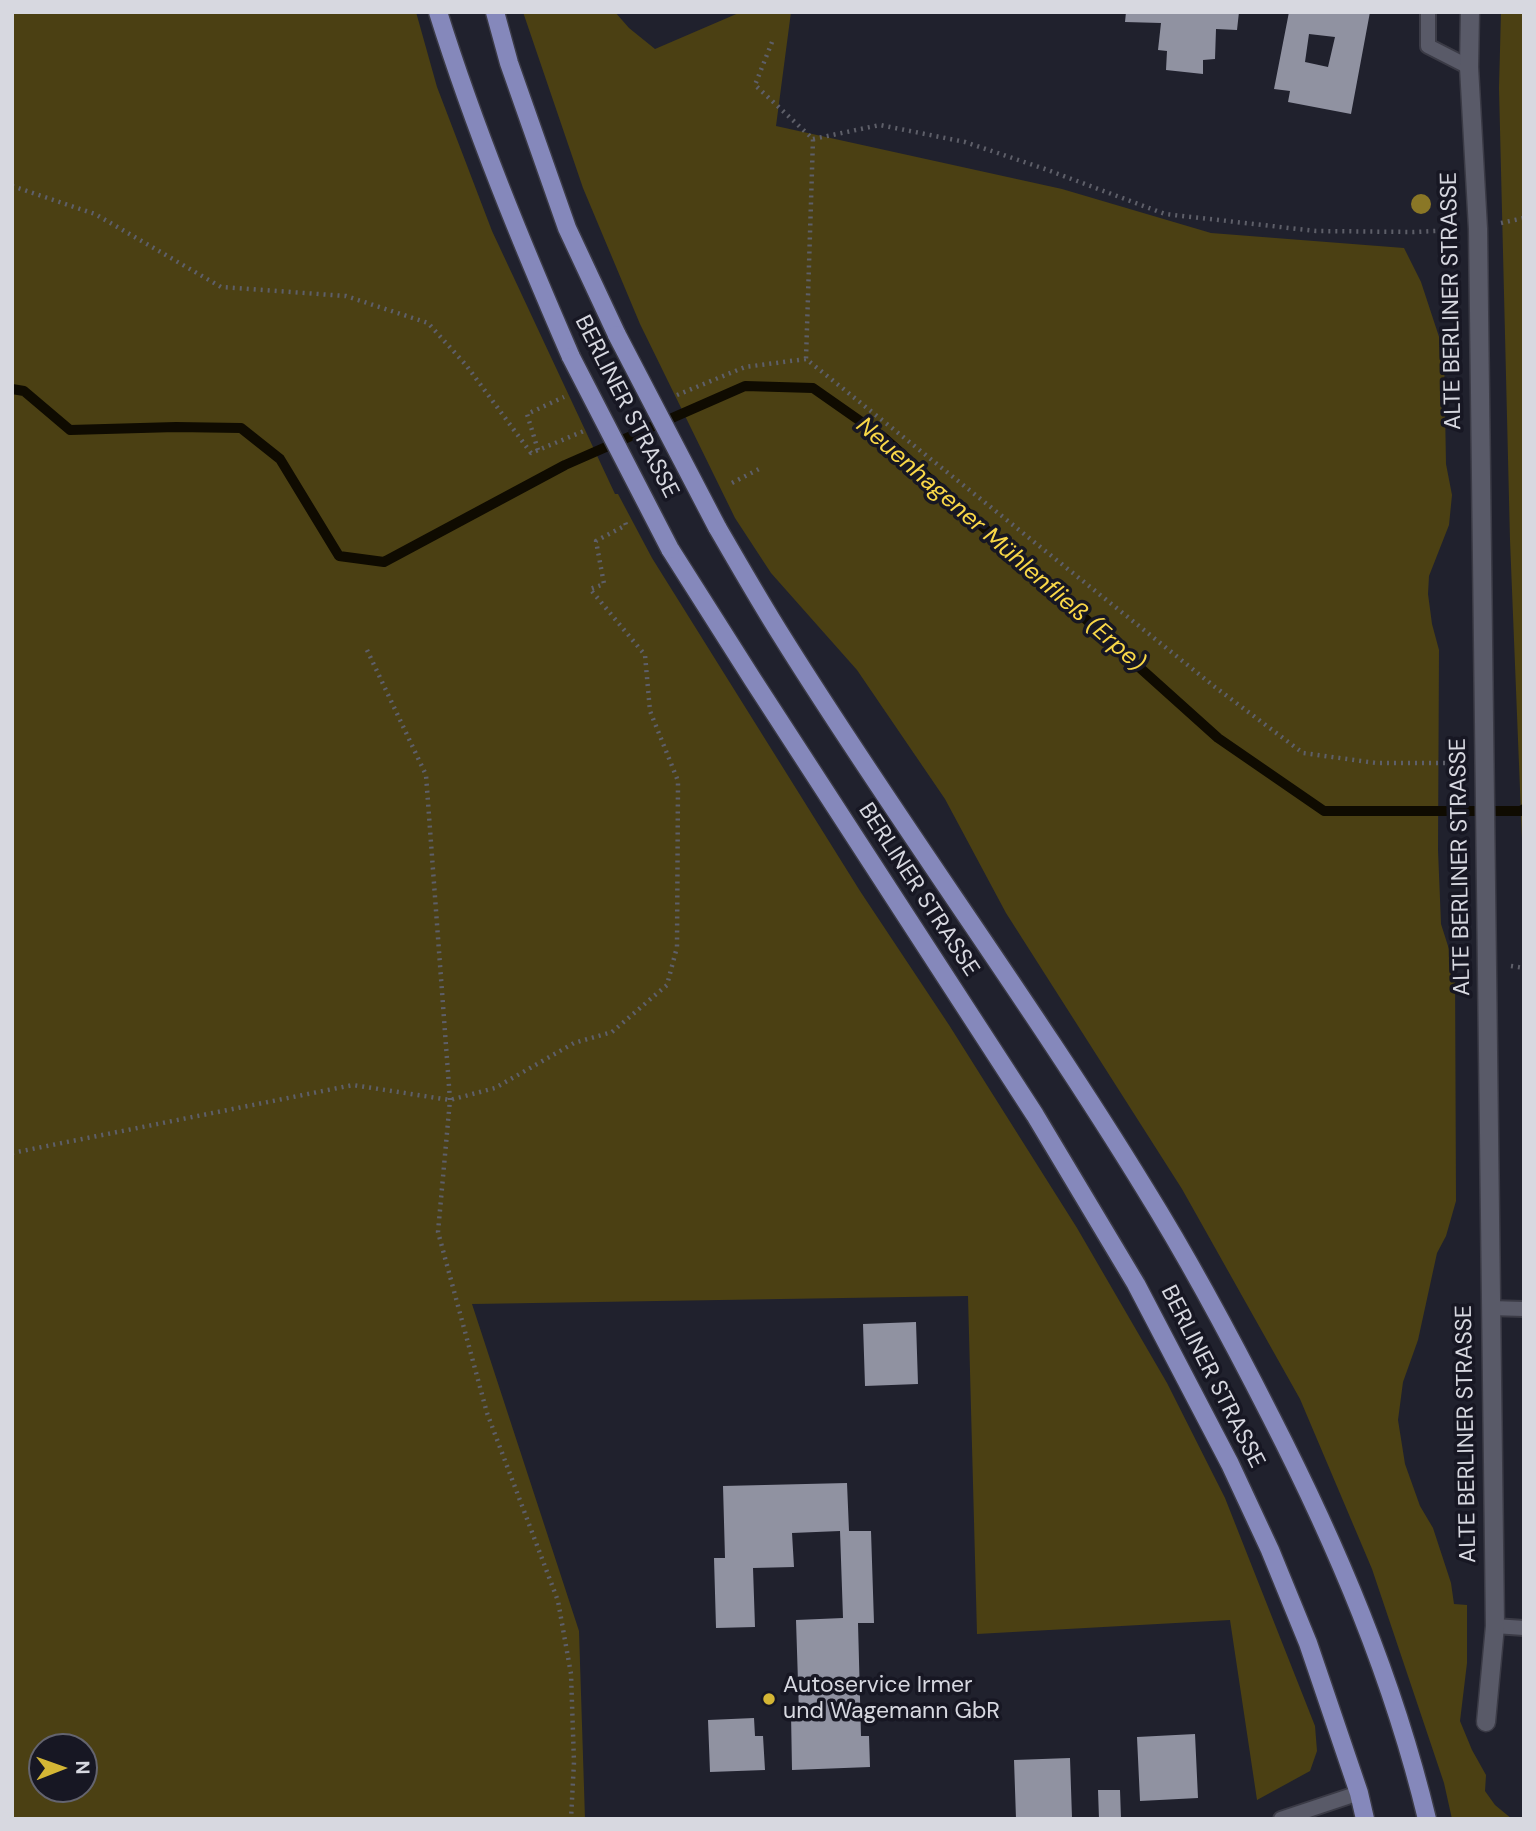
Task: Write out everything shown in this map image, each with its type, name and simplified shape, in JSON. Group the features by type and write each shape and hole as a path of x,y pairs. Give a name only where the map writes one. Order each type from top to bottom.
{"main road":[{"name":"BERLINER STRASSE","path":"438,12 461,86 514,226 571,358 670,549 1035,1115 1136,1284 1230,1464 1270,1550 1308,1643 1359,1793"},
{"name":"BERLINER STRASSE","path":"495,12 509,63 567,228 617,335 717,527 781,635 1146,1190 1231,1337 1314,1500 1354,1593 1415,1770 1427,1819"},
{"path":"1359,1793 1365,1819"}],"street":[{"name":"ALTE BERLINER STRASSE","path":"1470,12 1469,67 1478,229 1495,1626 1486,1722"}],"lane":[{"path":"1428,12 1428,46 1469,67"},
{"path":"1490,1308 1524,1309"},
{"path":"1495,1626 1524,1628"},
{"path":"1281,1819 1359,1793"}],"path":[{"path":"772,42 755,85 813,139 806,359"},
{"path":"813,139 880,125 965,142 1165,214 1316,231 1413,232 1478,229"},
{"path":"1496,225 1524,218"},
{"path":"538,450 527,414 564,396"},
{"path":"732,483 759,469"},
{"path":"12,1153 353,1086 450,1100 495,1088 574,1044 612,1032 667,985 677,947 678,781 650,711 645,655 590,589 604,584 596,541 626,526"},
{"path":"367,650 426,775 450,1100 438,1232 487,1413 558,1601 571,1674 574,1762 571,1819"},
{"path":"1303,754 1376,764 1448,762"}],"shaded area":[{"path":"12,12 416,12 437,87 492,231 615,494 618,494 652,558 860,891 949,1025 1077,1228 1167,1383 1225,1498 1315,1726 1317,1751 1310,1771 1257,1800 1230,1620 977,1634 968,1296 472,1304 579,1631 585,1819 12,1819"},
{"path":"523,12 615,12 629,28 655,49 741,12 791,12 776,126 1062,189 1211,233 1404,248 1421,282 1444,352 1446,464 1452,495 1449,525 1429,576 1428,594 1439,650 1438,850 1441,924 1455,968 1456,1201 1446,1236 1437,1253 1418,1340 1403,1382 1398,1420 1405,1464 1420,1506 1433,1528 1451,1583 1454,1604 1467,1605 1467,1663 1460,1721 1486,1775 1485,1791 1495,1805 1512,1819 1452,1819 1444,1783 1372,1569 1300,1399 1182,1189 1006,913 945,799 857,670 771,573 735,518 640,324 583,188"},
{"path":"1501,12 1524,12 1524,889 1510,540 1499,88"}],"building":[{"path":"1126,12 1239,12 1237,30 1216,29 1215,59 1203,60 1203,74 1166,70 1167,51 1158,50 1161,23 1125,22"},
{"path":"1289,12 1370,12 1351,114 1288,102 1290,91 1274,89","holes":["1309,34 1335,37 1328,67 1305,62"]},
{"path":"916,1322 918,1384 865,1386 863,1324"},
{"path":"847,1483 849,1531 871,1531 874,1623 858,1623 861,1736 869,1736 870,1767 792,1770 791,1713 799,1713 796,1620 843,1618 840,1531 792,1533 794,1567 753,1568 755,1627 716,1628 714,1558 725,1558 723,1486"},
{"path":"754,1718 755,1736 763,1736 765,1770 710,1772 708,1720"},
{"path":"1195,1734 1198,1798 1140,1801 1137,1737"},
{"path":"1070,1758 1072,1818 1016,1819 1014,1760"},
{"path":"1098,1790 1120,1790 1121,1819 1099,1819"}],"waterway":[{"name":"Neuenhagener Mühlenfließ (Erpe)","path":"12,389 24,391 70,430 241,428 280,459 339,556 384,562 565,465 745,386 813,388 883,437 1218,738 1324,811 1524,809"}],"place":[{"name":"Autoservice Irmer und Wagemann GbR","path":"769,1699"}]}
